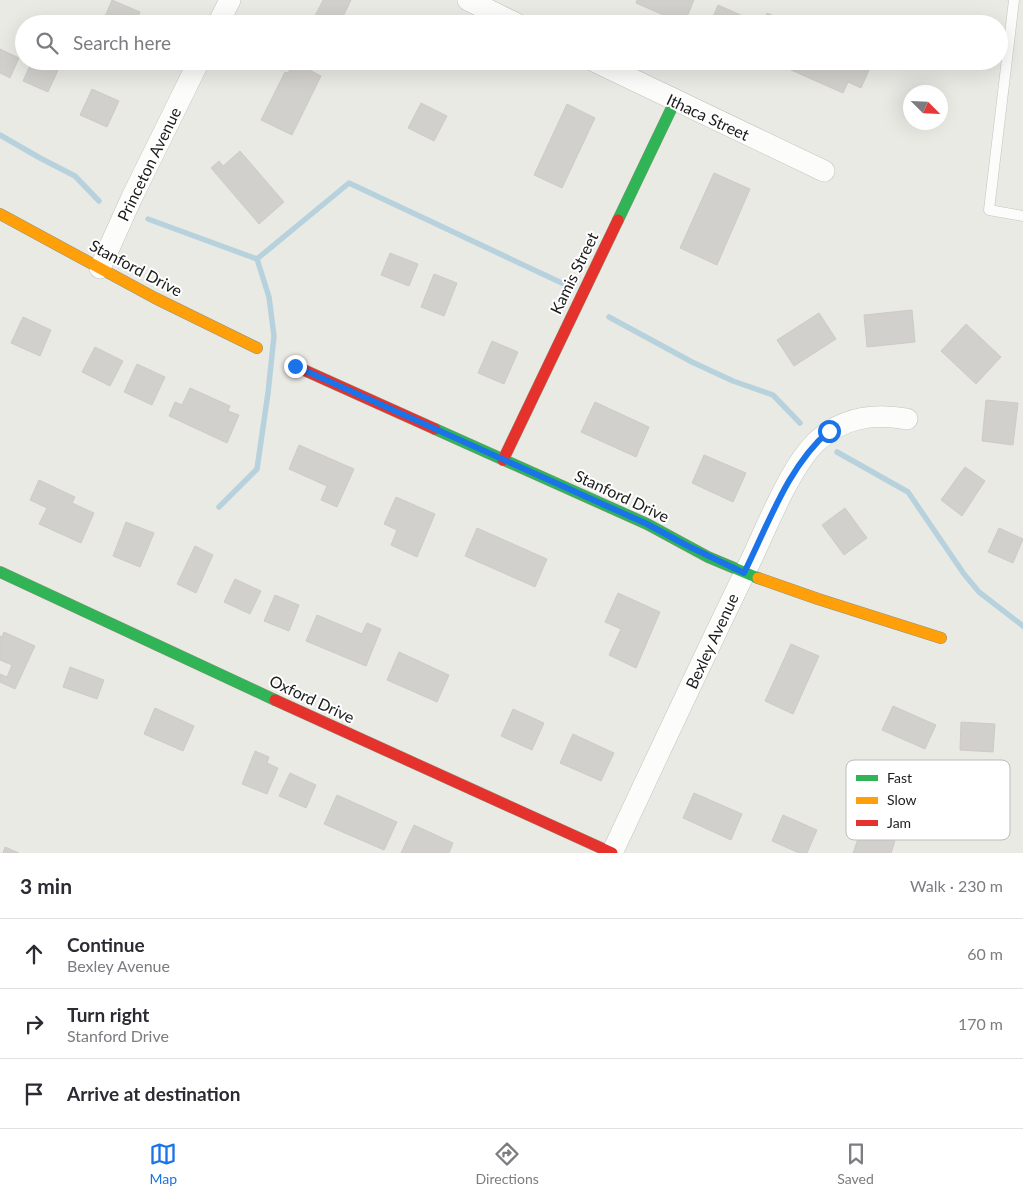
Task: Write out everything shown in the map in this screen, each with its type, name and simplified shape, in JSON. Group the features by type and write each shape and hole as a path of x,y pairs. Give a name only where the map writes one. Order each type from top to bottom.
{"street":[{"path":"222,15 230,0"},
{"path":"468,0 499,15"},
{"name":"Princeton Avenue","path":"100,268 132,197 195,70"},
{"name":"Ithaca Street","path":"612,70 824,171"},
{"name":"Kamis Street","path":"503,460 675,101"},
{"name":"Stanford Drive","path":"0,214 155,298 257,348"},
{"name":"Stanford Drive","path":"295,366 647,524 744,573 797,593 941,638"},
{"name":"Bexley Avenue","path":"612,853 744,573 791,478 805,455 816,443 836,427 858,418 888,415 908,419"},
{"name":"Oxford Drive","path":"0,572 323,722 612,853"}],"lane":[{"path":"1008,50 1014,0"},
{"path":"1006,70 989,210 1023,216"}],"building":[{"path":"112,0 140,12 139,15 106,15"},
{"path":"323,0 351,0 344,15 316,15"},
{"path":"637,0 694,0 688,15 663,15 636,3"},
{"path":"718,5 741,15 714,15"},
{"path":"0,49 15,56 15,67 10,78 0,73"},
{"path":"28,70 58,70 48,92 23,81"},
{"path":"290,70 309,70 321,76 292,135 261,120 285,72 288,73"},
{"path":"791,70 869,70 861,88 848,82 843,93"},
{"path":"92,89 119,101 107,127 80,115"},
{"path":"421,103 447,116 434,141 408,128"},
{"path":"567,104 595,118 562,188 534,175"},
{"path":"240,151 284,202 259,224 211,168 219,161 223,166"},
{"path":"714,173 750,189 717,265 680,248"},
{"path":"390,253 418,264 409,286 381,275"},
{"path":"434,274 457,283 444,316 421,307"},
{"path":"912,310 915,342 867,347 864,315"},
{"path":"819,313 836,339 794,366 777,340"},
{"path":"23,317 51,330 40,356 11,343"},
{"path":"966,324 1001,357 976,384 941,351"},
{"path":"492,341 518,352 504,384 478,373"},
{"path":"95,347 123,361 110,386 82,372"},
{"path":"137,364 165,377 152,405 124,392"},
{"path":"190,388 230,406 228,411 239,415 227,443 169,416 175,402 182,405"},
{"path":"986,400 1018,403 1013,445 982,441"},
{"path":"595,402 649,427 636,457 581,432"},
{"path":"299,445 354,469 337,507 321,500 327,486 289,469"},
{"path":"704,455 746,473 733,502 692,483"},
{"path":"965,467 985,481 962,516 941,500"},
{"path":"39,480 75,497 72,503 94,513 81,543 39,524 47,508 30,500"},
{"path":"396,497 435,514 417,557 391,545 397,530 384,524"},
{"path":"845,508 867,538 844,555 822,525"},
{"path":"126,522 154,533 140,567 113,556"},
{"path":"477,528 547,559 535,587 465,556"},
{"path":"999,528 1023,539 1013,563 988,552"},
{"path":"195,546 213,555 196,593 177,584"},
{"path":"235,579 261,591 250,614 224,602"},
{"path":"618,593 660,612 636,668 609,655 621,629 605,622"},
{"path":"275,595 299,605 289,631 264,621"},
{"path":"317,615 362,634 367,623 381,629 366,666 306,641"},
{"path":"4,632 35,646 15,689 0,682 0,674 7,677 12,665 0,660 0,636 2,637"},
{"path":"791,644 819,656 793,714 765,701"},
{"path":"399,652 449,675 437,702 387,680"},
{"path":"70,667 104,680 97,699 63,687"},
{"path":"893,706 936,725 925,749 882,730"},
{"path":"155,708 194,726 183,751 144,734"},
{"path":"513,709 544,723 532,750 501,736"},
{"path":"961,722 995,724 993,752 960,750"},
{"path":"573,734 614,753 601,781 560,763"},
{"path":"255,751 269,757 267,763 278,768 267,794 242,784"},
{"path":"290,773 316,785 306,808 279,796"},
{"path":"694,793 742,814 731,840 683,818"},
{"path":"337,795 397,822 384,850 324,824"},
{"path":"783,815 817,830 807,853 799,853 772,841"},
{"path":"414,825 453,843 449,853 401,853"},
{"path":"858,840 895,841 891,853 853,853"},
{"path":"5,847 19,853 3,853"}],"waterway":[{"path":"0,135 75,176 99,201"},
{"path":"148,219 257,259 349,183 564,284"},
{"path":"219,507 257,469 274,336 269,297 257,259"},
{"path":"609,317 692,362 733,381 773,395 800,423"},
{"path":"837,452 908,492 964,574 979,592 1023,626"}],"traffic: fast":[{"path":"618,220 675,101"},
{"path":"435,429 647,524 708,557 758,578"},
{"path":"0,572 275,700"}],"traffic: slow":[{"path":"0,214 155,298 257,348"},
{"path":"758,578 941,638"}],"traffic: jam":[{"path":"503,460 618,220"},
{"path":"295,366 435,429"},
{"path":"275,700 612,853"}],"route":[{"path":"295,366 647,524 744,573 791,478 805,455 829,431"}]}
